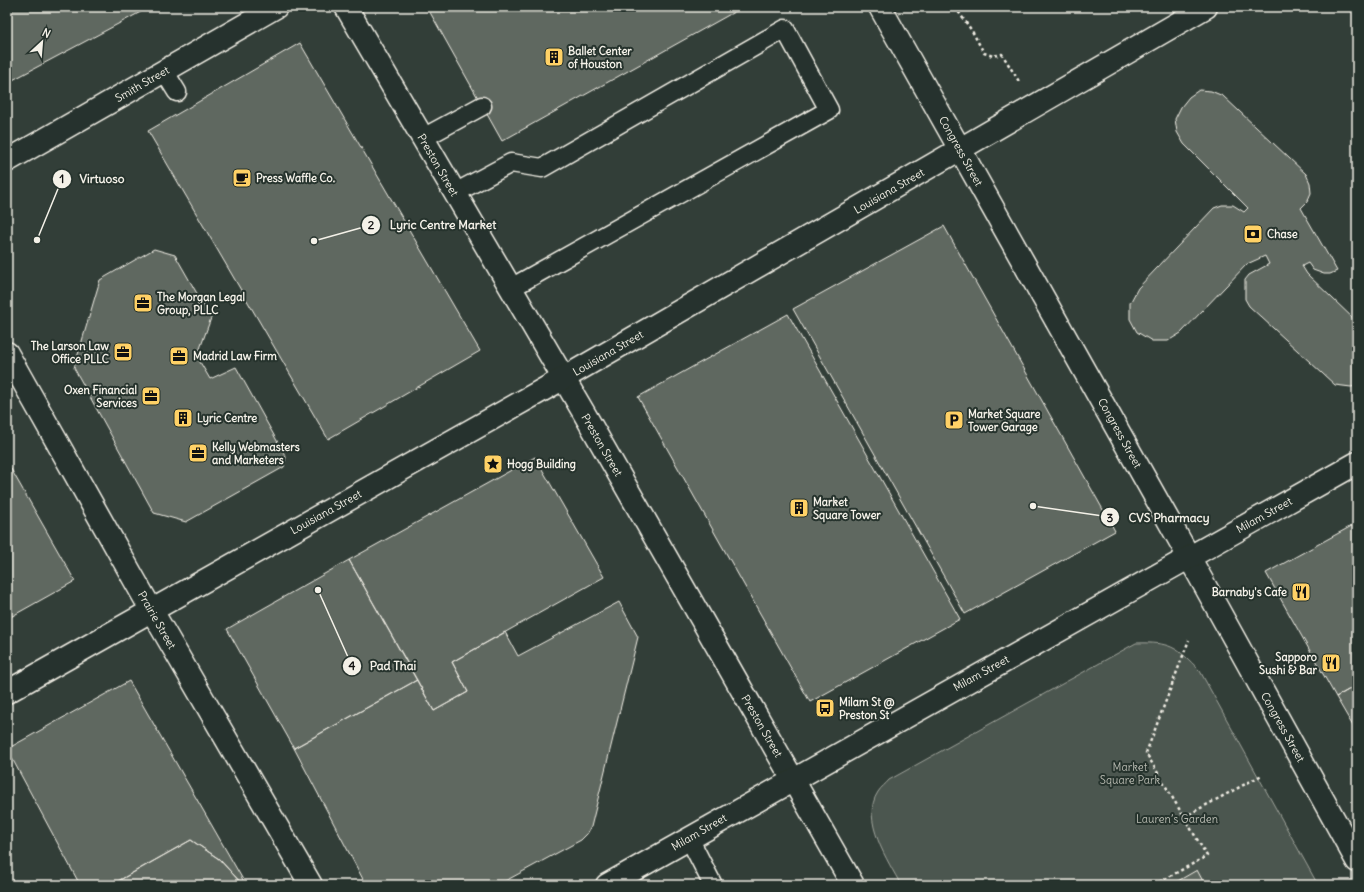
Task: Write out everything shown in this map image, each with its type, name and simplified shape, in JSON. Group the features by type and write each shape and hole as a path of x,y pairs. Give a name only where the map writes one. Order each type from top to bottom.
{"street":[{"name":"Smith Street","path":"7,161 276,7"},
{"name":"Preston Street","path":"346,7 564,378 853,885"},
{"name":"Congress Street","path":"880,7 1189,557 1357,861"},
{"name":"Louisiana Street","path":"7,692 564,378 1206,7"},
{"name":"Prairie Street","path":"7,352 152,610 311,885"},
{"name":"Milam Street","path":"607,885 1357,463"}],"lane":[{"path":"455,193 510,162 542,168 784,29 829,110 511,288"},
{"path":"164,71 177,92"},
{"path":"423,138 482,106"},
{"path":"689,838 713,885"}],"path":[{"path":"954,7 972,31 984,53 993,56 1002,54 1034,106"},
{"path":"1133,7 1141,7"},
{"path":"1154,885 1207,856 1146,753 1189,640"},
{"path":"1184,817 1262,775"}],"green space":[{"name":"Market Square Park","path":"1136,643 1157,643 1172,647 1185,656 1200,671 1318,885 901,885 883,852 874,827 872,815 873,803 882,787 889,780"}],"building":[{"path":"7,7 150,7 7,83"},
{"name":"Ballet Center of Houston","path":"427,7 743,7 502,141"},
{"path":"300,43 480,351 328,439 148,131"},
{"name":"Chase","path":"1199,90 1211,91 1223,96 1306,174 1310,183 1311,193 1307,202 1301,208 1337,271 1330,274 1324,274 1313,270 1308,263 1302,266 1307,274 1357,322 1357,386 1351,387 1335,385 1249,306 1245,299 1245,280 1249,275 1269,264 1265,256 1247,264 1181,333 1168,341 1152,341 1137,332 1130,319 1130,303 1138,288 1214,208 1222,205 1233,205 1244,212 1248,208 1184,144 1177,132 1175,119 1181,107 1189,97"},
{"name":"Market Square Tower Garage","path":"944,226 1115,531 965,614 793,309"},
{"name":"Lyric Centre","path":"154,249 175,255 211,318 197,357 210,379 236,367 286,457 284,467 186,522 154,513 74,368 100,280"},
{"name":"Market Square Tower","path":"788,314 960,619 810,702 638,397"},
{"path":"535,457 604,577 452,662 468,692 434,711 349,560"},
{"path":"7,462 75,581 7,619"},
{"path":"1357,523 1357,685 1336,697 1266,573"},
{"path":"349,560 417,680 294,748 227,629"},
{"path":"619,602 638,637 591,827 587,834 581,840 498,885 366,885 294,748 417,680 434,711 468,692 452,662 505,632 518,656"},
{"path":"129,681 246,885 243,885 219,859 191,840 111,885 75,885 79,883 7,749"},
{"path":"1357,685 1357,733 1336,697"},
{"path":"191,840 219,859 243,885 111,885"},
{"path":"1197,870 1205,885 1171,885"}],"place":[{"name":"Ballet Center of Houston","path":"554,57"},
{"name":"Press Waffle Co.","path":"242,178"},
{"name":"Chase","path":"1253,234"},
{"name":"Virtuoso","path":"37,240"},
{"name":"Lyric Centre Market","path":"314,241"},
{"name":"The Morgan Legal Group, PLLC","path":"143,303"},
{"name":"The Larson Law Office PLLC","path":"123,352"},
{"name":"Madrid Law Firm","path":"179,356"},
{"name":"Oxen Financial Services","path":"151,396"},
{"name":"Lyric Centre","path":"183,418"},
{"name":"Market Square Tower Garage","path":"954,420"},
{"name":"Kelly Webmasters and Marketers","path":"198,453"},
{"name":"Hogg Building","path":"493,464"},
{"name":"CVS Pharmacy","path":"1033,506"},
{"name":"Market Square Tower","path":"799,508"},
{"name":"Pad Thai","path":"318,590"},
{"name":"Barnaby's Cafe","path":"1301,592"},
{"name":"Sapporo Sushi & Bar","path":"1331,663"},
{"name":"Milam St @ Preston St","path":"825,708"}],"park label":[{"name":"Lauren’s Garden","path":"1177,819"}]}
